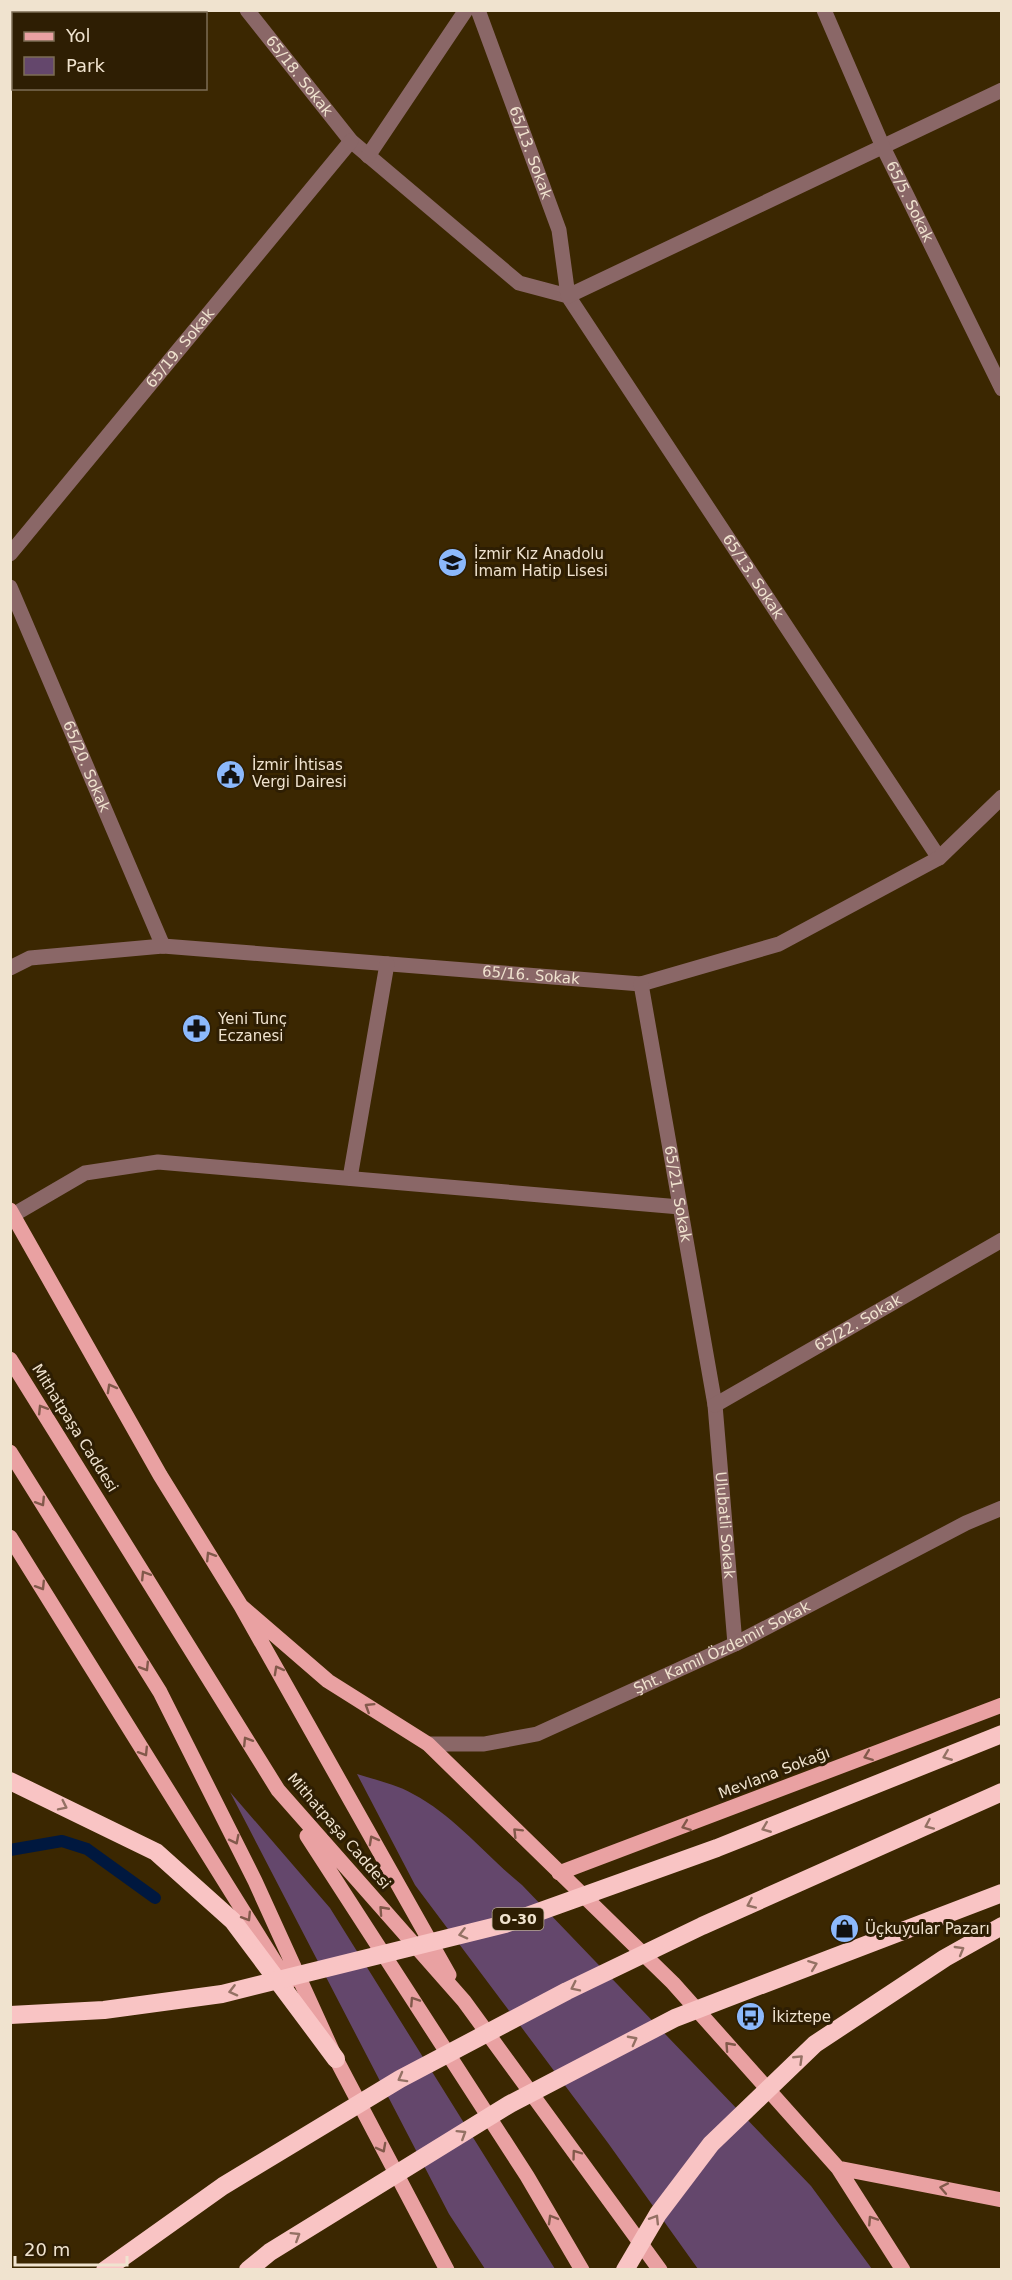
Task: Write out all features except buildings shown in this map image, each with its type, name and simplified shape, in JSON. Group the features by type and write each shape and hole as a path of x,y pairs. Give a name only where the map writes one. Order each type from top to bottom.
{"highway":[{"name":"O-30","path":"10,2015 104,2010 222,1994 505,1924 717,1848 1002,1734"},
{"path":"10,1781 156,1852 233,1921 336,2059"},
{"path":"105,2270 223,2186 400,2079 567,1991 702,1926 1002,1791"},
{"path":"248,2270 270,2252 510,2104 675,2018 1002,1893"},
{"path":"625,2270 658,2214 711,2144 815,2044 945,1958 1002,1926"}],"main road":[{"path":"12,1213 160,1475 241,1606 464,2001"},
{"name":"Mithatpaşa Caddesi","path":"10,1359 278,1790 464,2001 660,2270"},
{"path":"10,1452 160,1692 255,1881 336,2059 447,2270"},
{"path":"10,1537 336,2059"},
{"path":"241,1606 328,1681 428,1744 673,1983 838,2168 903,2270"},
{"name":"Mevlana Sokağı","path":"559,1873 1002,1705"},
{"path":"278,1790 527,2176 582,2270"},
{"path":"838,2168 1002,2200"}],"street":[{"name":"65/18. Sokak","path":"247,10 351,141"},
{"path":"368,156 466,10"},
{"name":"65/13. Sokak","path":"478,10 559,230 568,296 939,858"},
{"name":"65/5. Sokak","path":"824,10 883,147 1002,389"},
{"path":"351,141 519,283 568,296 1002,90"},
{"name":"65/19. Sokak","path":"10,554 351,141"},
{"name":"65/20. Sokak","path":"10,587 163,946"},
{"name":"65/16. Sokak","path":"10,968 30,958 163,946 641,984 779,944 939,858 1002,796"},
{"path":"350,1178 387,964"},
{"name":"65/21. Sokak","path":"641,984 715,1405"},
{"path":"12,1213 85,1173 158,1162 680,1207"},
{"name":"65/22. Sokak","path":"715,1405 1002,1240"},
{"name":"Ulubatli Sokak","path":"715,1405 735,1644"},
{"name":"Şht. Kamil Özdemir Sokak","path":"428,1744 484,1744 537,1734 735,1644 966,1523 1002,1508"}],"green space":[{"path":"357,1774 400,1787 443,1813 522,1885 811,2186 872,2269 698,2269 608,2143 415,1885"},
{"path":"230,1792 330,1908 555,2269 485,2269 449,2214"}],"waterway":[{"path":"10,1850 62,1841 87,1849 155,1898"}],"place":[{"name":"İzmir Kız Anadolu İmam Hatip Lisesi","path":"453,563"},
{"name":"İzmir İhtisas Vergi Dairesi","path":"231,774"},
{"name":"Yeni Tunç Eczanesi","path":"197,1028"},
{"name":"Üçkuyular Pazarı","path":"844,1929"},
{"name":"İkiztepe","path":"751,2017"}]}
